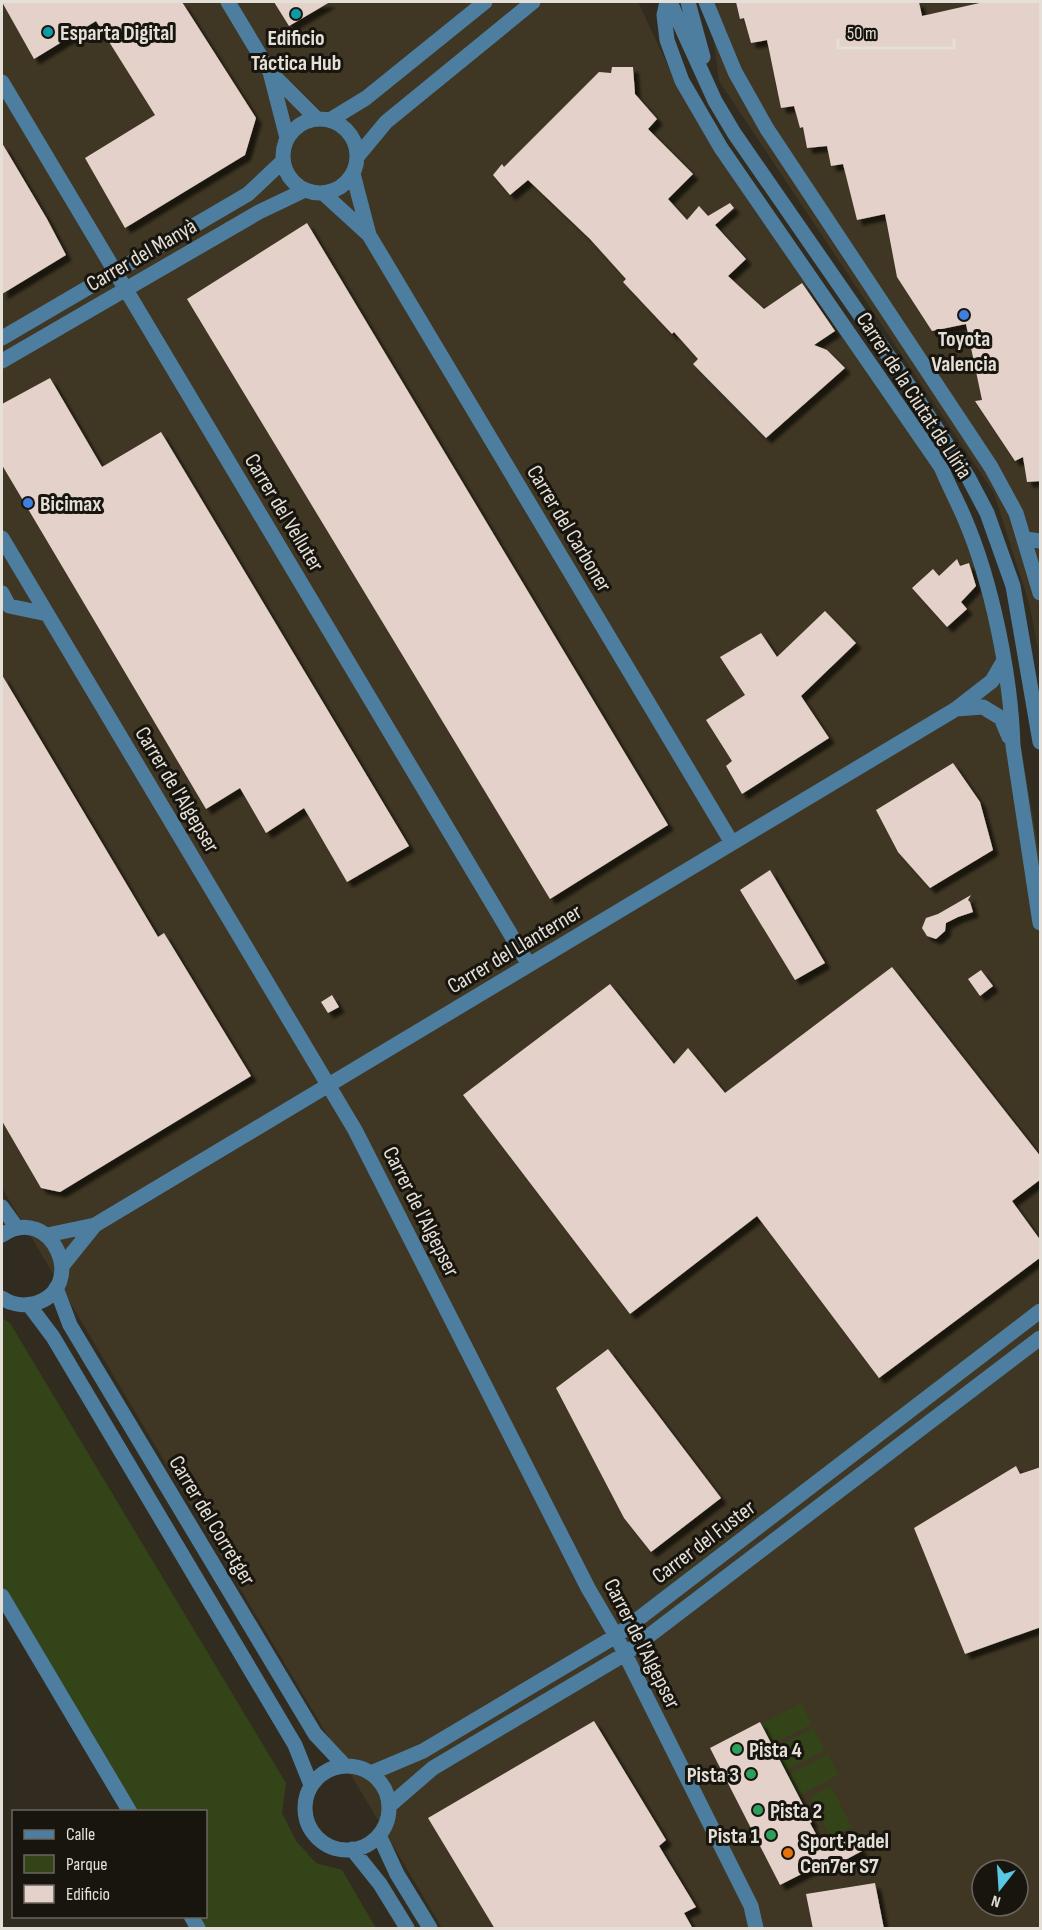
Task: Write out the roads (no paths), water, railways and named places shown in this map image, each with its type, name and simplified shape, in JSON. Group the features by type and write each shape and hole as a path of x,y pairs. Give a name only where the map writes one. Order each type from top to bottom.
{"street":[{"path":"228,2 270,72 287,138"},
{"path":"270,72 323,119 341,125 350,134 356,145 357,157 353,174 345,184 335,190 324,193 305,190 294,183 286,173 283,161 283,149 287,138 295,128 305,122 323,119 366,98 485,2"},
{"path":"357,157 386,122 533,2"},
{"name":"Carrer de la Ciutat de Llíria","path":"668,2 715,101 740,142 905,380 968,477 987,513 1012,586 1041,742"},
{"name":"Carrer de la Ciutat de Llíria","path":"668,2 664,15 667,40 682,81 721,148 940,467 965,519 988,587 1003,662 1012,718 1013,746 1041,923"},
{"name":"Carrer de la Ciutat de Llíria","path":"688,2 715,101"},
{"name":"Carrer de la Ciutat de Llíria","path":"706,2 735,72 767,129 990,467 1033,540 1041,592"},
{"name":"Carrer del Velluter","path":"2,82 529,965"},
{"name":"Carrer del Manyà","path":"2,338 248,194 283,161"},
{"name":"Carrer del Carboner","path":"353,174 369,236"},
{"name":"Carrer del Manyà","path":"2,361 259,212 305,190"},
{"name":"Carrer del Carboner","path":"324,193 369,236 732,843"},
{"name":"Carrer de l'Algepser","path":"2,543 47,614 355,1130 588,1588 616,1636 751,1906 756,1929"},
{"path":"2,593 9,606 47,614"},
{"name":"Carrer del Llanterner","path":"47,1235 95,1225 328,1086 956,709 992,681 1003,662"},
{"path":"956,709 983,708 1001,718 1013,746"},
{"path":"2,1207 17,1228"},
{"name":"Carrer del Llanterner","path":"62,1266 95,1225"},
{"path":"2,1235 17,1228 27,1228 47,1235 61,1254 62,1266 61,1278 56,1288 39,1302 29,1305 17,1304 2,1298"},
{"name":"Carrer del Corretger","path":"56,1288 70,1325 315,1734 345,1766"},
{"name":"Carrer del Corretger","path":"29,1305 53,1337 295,1745 311,1785"},
{"name":"Carrer del Fuster","path":"371,1773 423,1751 616,1636 1041,1311"},
{"name":"Carrer del Fuster","path":"389,1806 433,1768 625,1654 1041,1338"},
{"path":"2,1596 129,1810"},
{"path":"359,1767 371,1773 380,1782 386,1794 389,1806 385,1826 371,1842 352,1849 339,1849 326,1844 309,1827 304,1805 311,1785 320,1775 332,1768 359,1767"},
{"path":"379,1834 397,1874 430,1929"},
{"path":"352,1849 380,1884 407,1929"}],"place":[{"name":"Edificio Táctica Hub","path":"296,14"},
{"name":"Esparta Digital","path":"48,32"},
{"name":"Toyota Valencia","path":"964,315"},
{"name":"Bicimax","path":"28,503"},
{"name":"Pista 4","path":"737,1749"},
{"name":"Pista 3","path":"751,1774"},
{"name":"Pista 2","path":"758,1810"},
{"name":"Pista 1","path":"771,1835"},
{"name":"Sport Padel Cen7er S7","path":"788,1853"}]}
